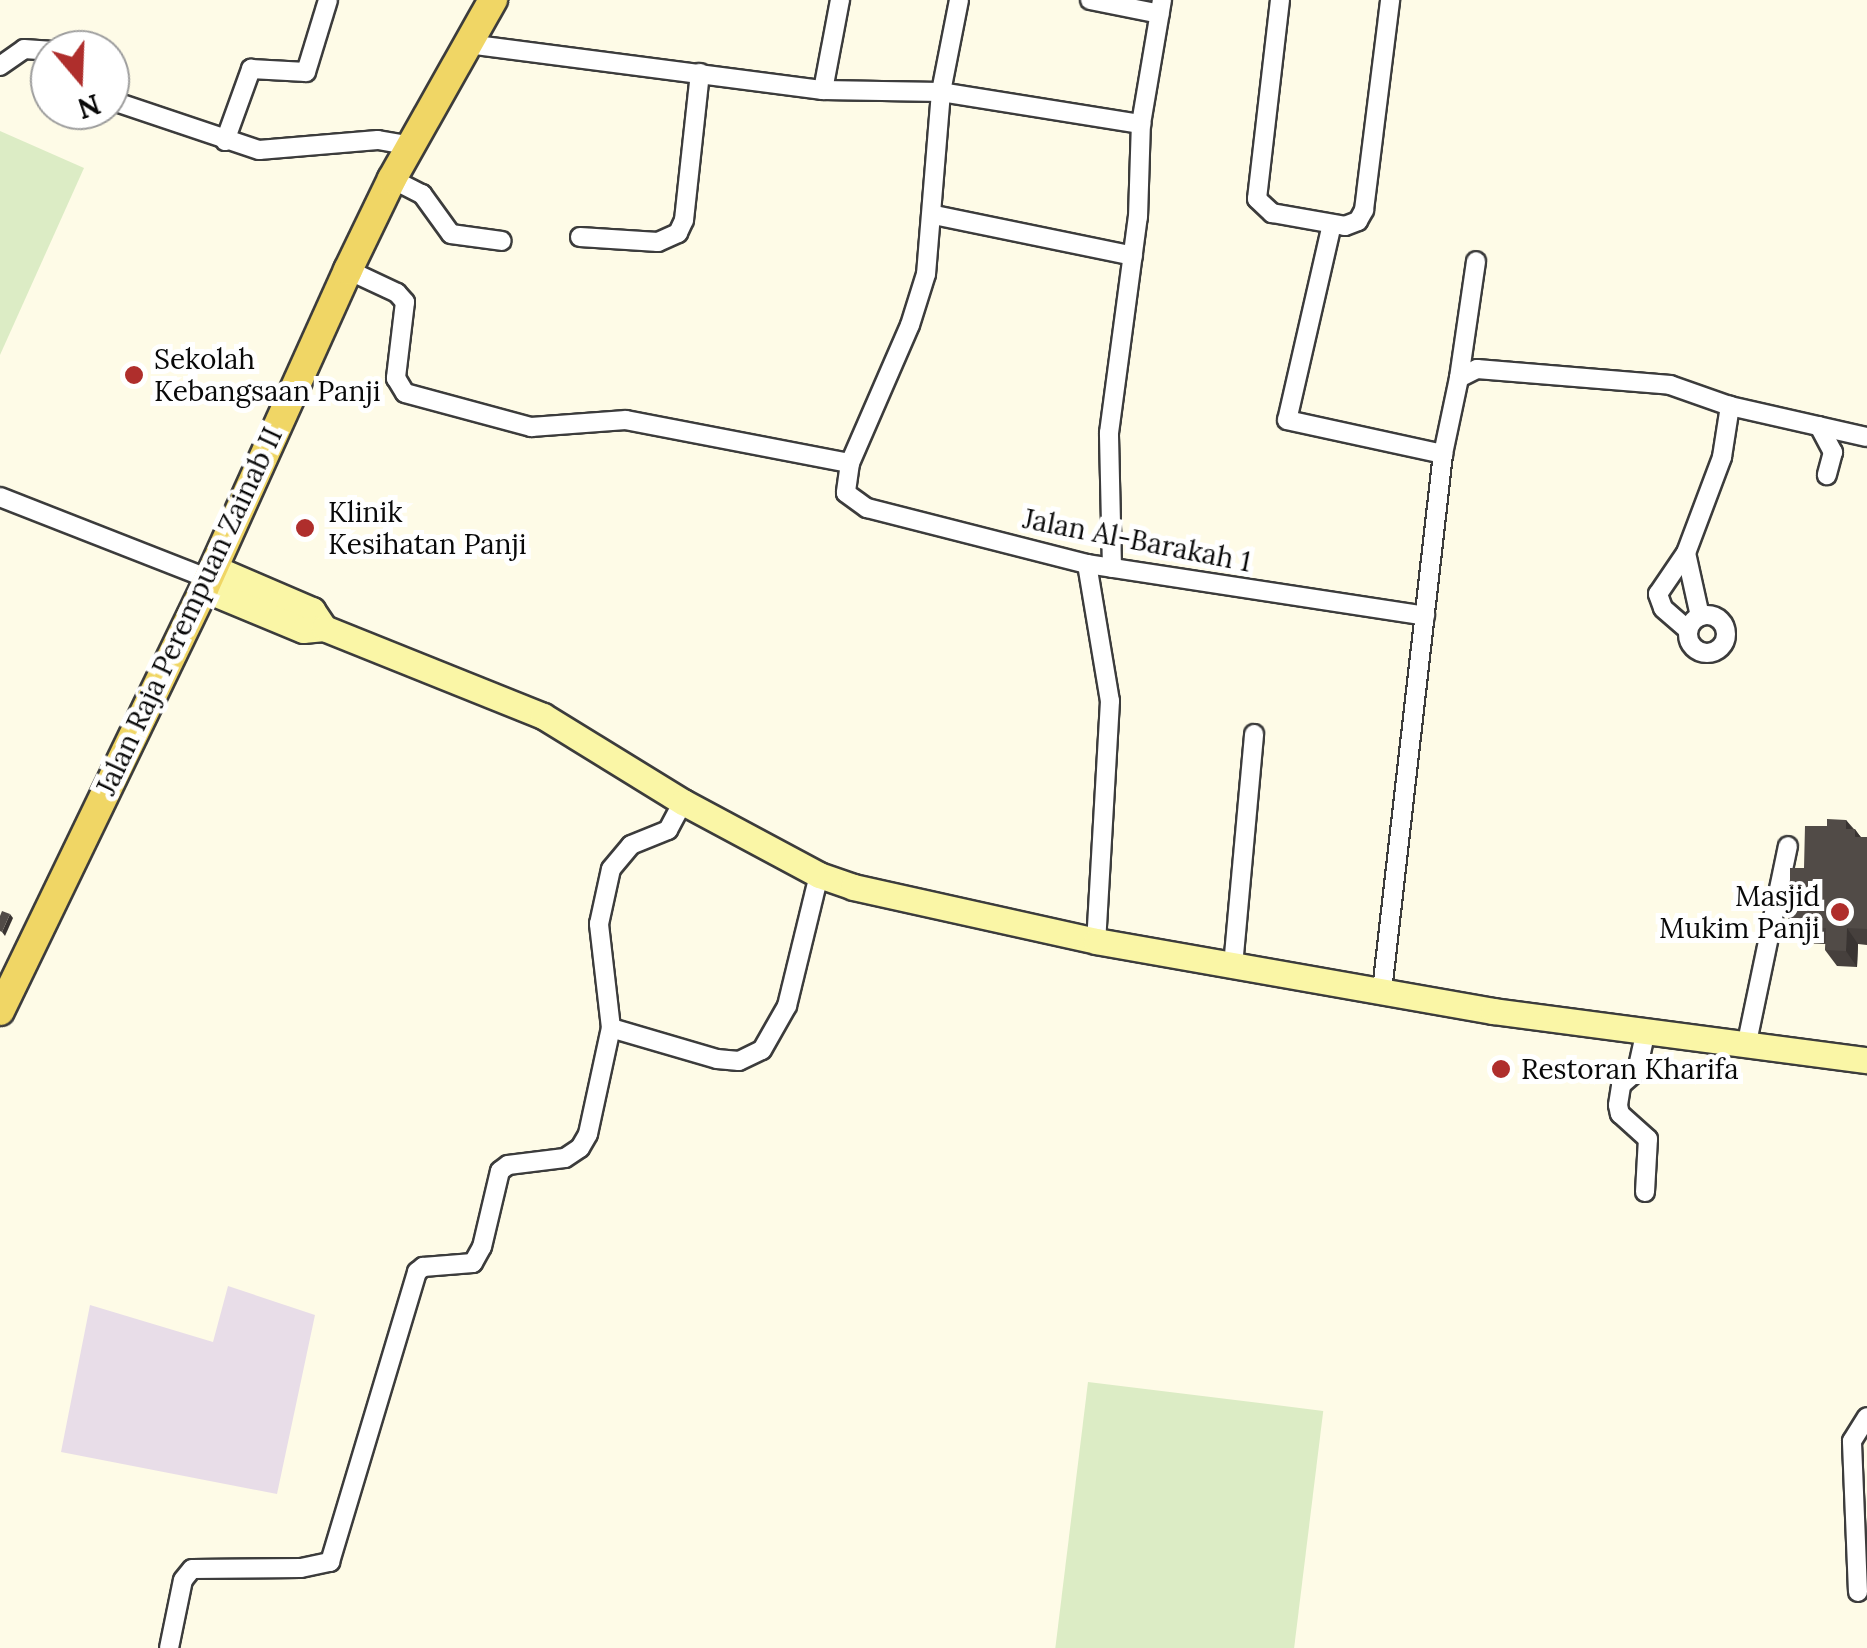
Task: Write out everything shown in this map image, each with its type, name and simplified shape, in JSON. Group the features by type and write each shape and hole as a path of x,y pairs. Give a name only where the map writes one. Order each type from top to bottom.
{"main road":[{"name":"Jalan Raja Perempuan Zainab II","path":"0,1011 209,579 348,270 392,180 493,0"}],"street":[{"path":"225,141 252,69 306,72 328,0"},
{"path":"822,90 840,0"},
{"path":"348,270 397,294 404,302 396,378 405,394 530,428 626,420 850,463 920,297 934,215 941,92 958,0"},
{"path":"1090,0 1161,7 1140,124 1133,256 1108,433 1112,568"},
{"path":"1280,0 1257,199 1272,213 1352,225 1364,210 1390,0"},
{"path":"468,44 822,90 941,92 1140,124"},
{"path":"0,66 9,55 30,49"},
{"path":"580,237 658,242 678,234 684,220 700,74"},
{"path":"130,107 225,141 269,151 378,140 411,146"},
{"path":"392,180 422,194 451,234 502,241"},
{"path":"934,215 1133,256"},
{"path":"1332,224 1287,420 1443,454"},
{"path":"1382,991 1443,454 1476,261"},
{"path":"1459,378 1477,369 1670,385 1730,406 1867,437"},
{"path":"1686,553 1694,623 1663,608 1658,594 1686,553 1722,457 1730,406"},
{"path":"1819,426 1834,452 1827,475"},
{"name":"Jalan Al-Barakah 1","path":"850,463 846,493 867,508 1087,564 1425,616"},
{"path":"0,498 209,579 312,610 324,628 543,716 683,802 818,875 921,904 1096,941 1493,1012 1867,1060"},
{"path":"1087,564 1110,700 1096,941"},
{"path":"1233,966 1254,734"},
{"path":"168,1648 183,1580 192,1569 301,1568 330,1562 417,1272 423,1267 466,1266 478,1258 496,1176 508,1165 565,1158 580,1148 588,1134 611,1028 599,937 611,870 631,845 668,830 683,802"},
{"path":"1747,1042 1788,846"},
{"path":"611,1028 717,1059 751,1058 772,1038 787,1006 818,875"},
{"path":"1645,1192 1648,1139 1620,1114 1618,1106 1621,1085 1637,1071 1646,1030"},
{"path":"1858,1592 1852,1442 1867,1417"}],"shaded area":[{"path":"228,1286 315,1315 277,1494 61,1452 90,1305 213,1342"}],"green space":[{"path":"0,131 84,168 0,355"},
{"path":"1088,1382 1323,1411 1294,1648 1055,1648"}],"building":[{"name":"Masjid Mukim Panji","path":"1827,819 1846,820 1846,829 1855,829 1855,837 1867,837 1867,929 1847,928 1846,951 1825,950 1826,928 1788,927 1789,909 1802,909 1803,883 1790,883 1790,868 1804,868 1805,826 1827,826"},
{"path":"2,911 10,914 2,932 0,916"}],"place":[{"name":"Sekolah Kebangsaan Panji","path":"134,375"},
{"name":"Klinik Kesihatan Panji","path":"305,528"},
{"name":"Masjid Mukim Panji","path":"1840,912"},
{"name":"Restoran Kharifa","path":"1501,1069"}]}
